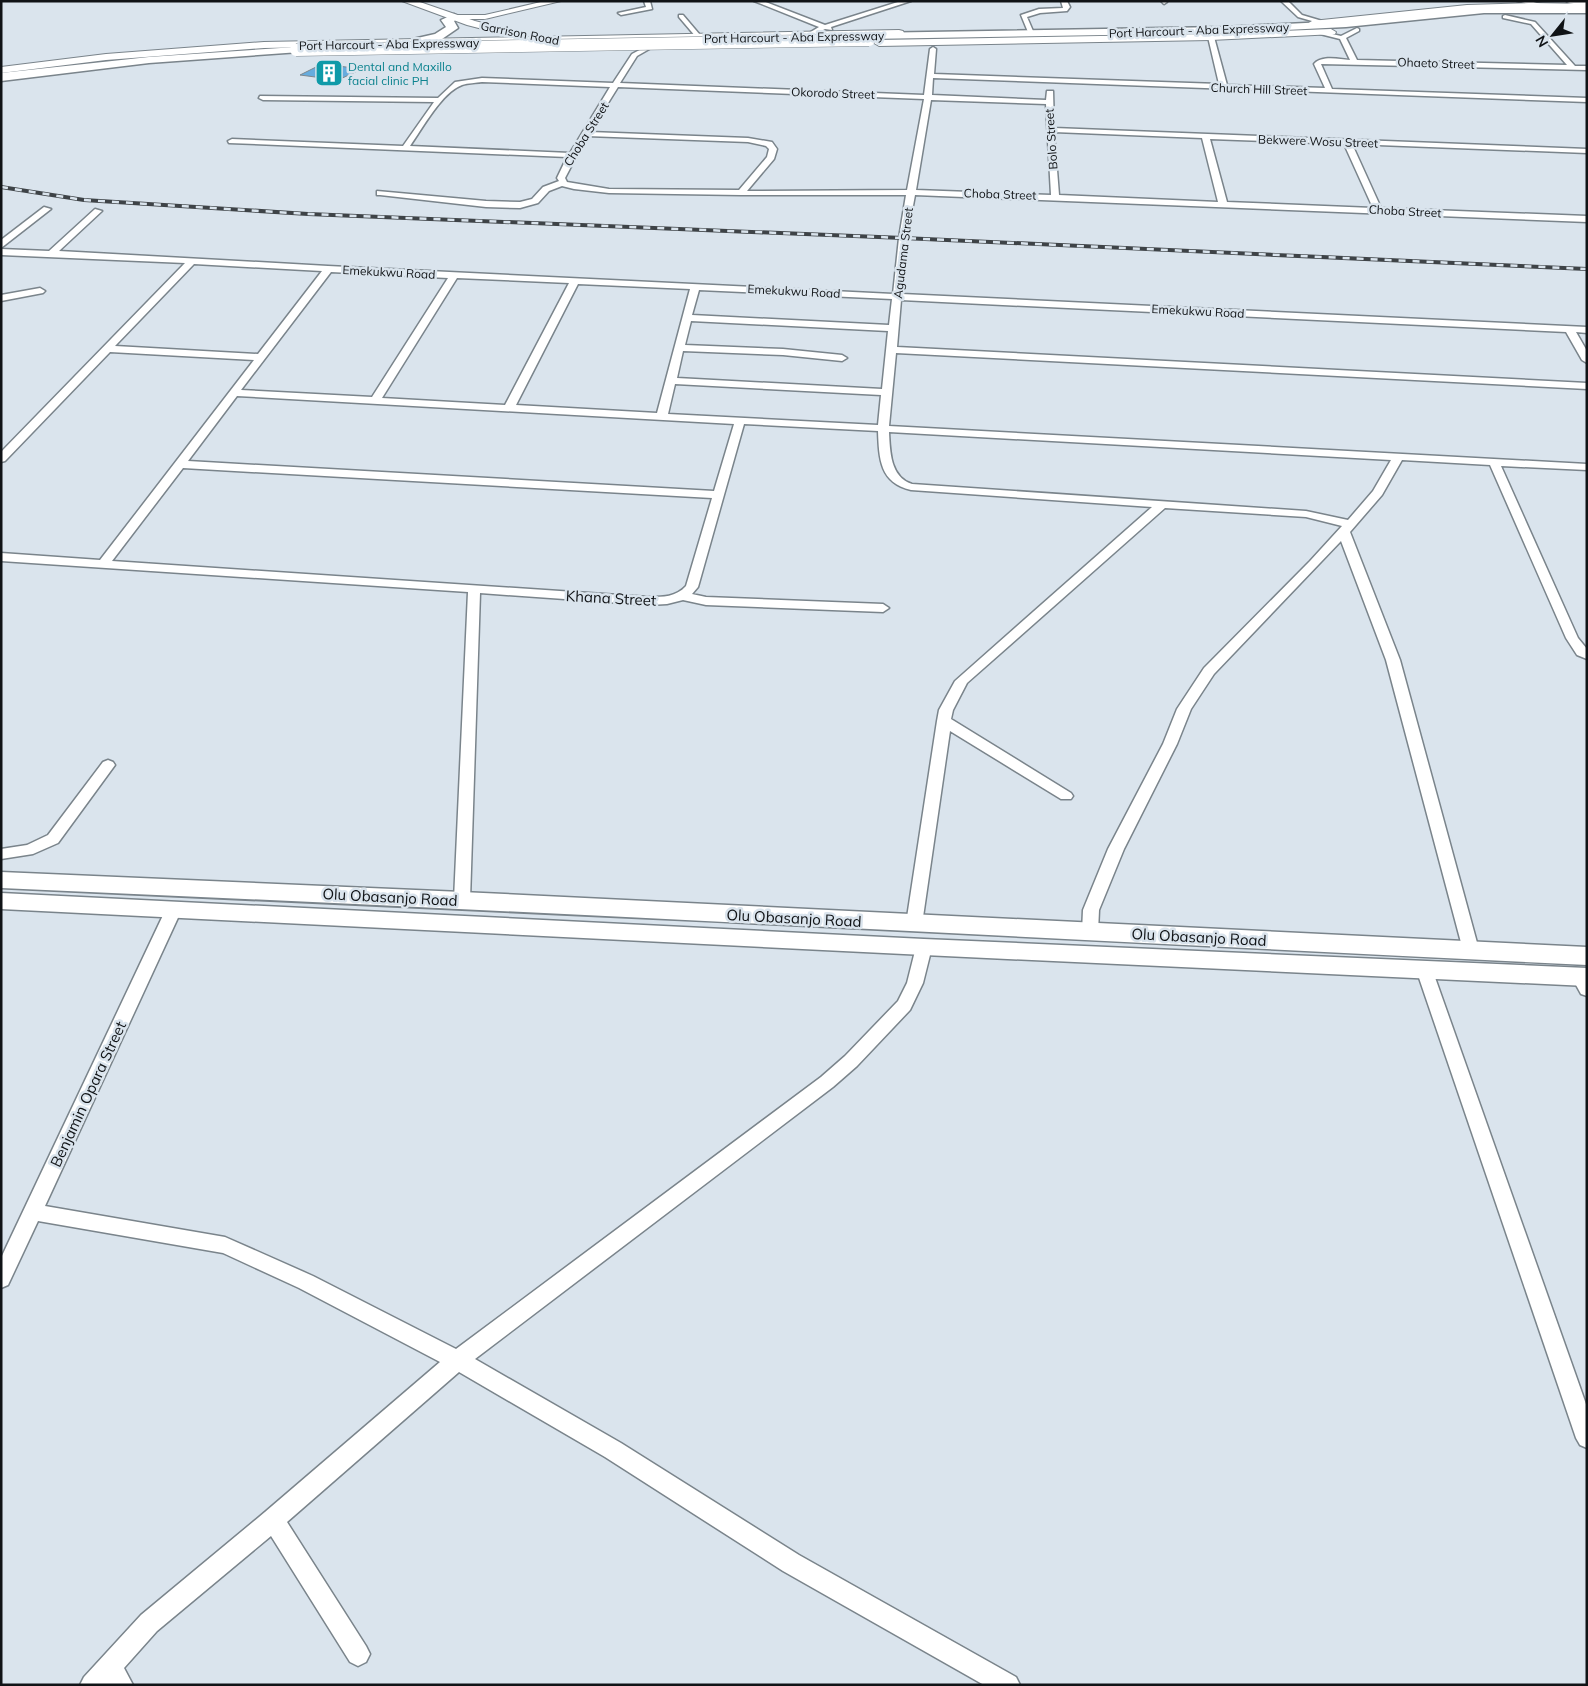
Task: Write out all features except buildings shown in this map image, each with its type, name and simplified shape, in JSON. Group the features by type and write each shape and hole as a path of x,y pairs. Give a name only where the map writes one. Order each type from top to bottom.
{"highway":[{"name":"Port Harcourt - Aba Expressway","path":"1,75 296,48 1159,32 1324,27 1437,16 1587,10"},
{"name":"Port Harcourt - Aba Expressway","path":"868,38 1225,33 1356,28 1437,16"},
{"path":"1324,27 1388,17"},
{"path":"417,41 438,38 449,31 450,18"},
{"path":"1356,28 1407,26"}],"main road":[{"name":"Garrison Road","path":"402,2 484,27 557,43"},
{"name":"Garrison Road","path":"402,2 423,3 450,18 465,28 470,34 469,45"},
{"path":"1545,11 1570,3 1587,10"},
{"path":"1388,17 1467,8 1511,6 1545,11 1587,10"},
{"path":"1407,26 1511,6"},
{"path":"1,75 222,57 698,36 1030,31 1300,20 1324,27"},
{"path":"557,43 649,47 1211,37 1324,27 1356,28"},
{"path":"1,75 106,57 211,48 322,42 417,41 469,45"},
{"name":"Olu Obasanjo Road","path":"1,880 462,900 914,924 1471,950 1585,975"},
{"name":"Olu Obasanjo Road","path":"1,901 174,908 924,947 1585,975"}],"street":[{"path":"450,18 485,17 557,1"},
{"path":"466,21 496,19 570,1"},
{"path":"621,13 650,8 647,1"},
{"path":"757,1 842,33"},
{"path":"811,34 825,27 908,1"},
{"path":"1030,31 1023,16 1040,11 1065,10 1067,8 1064,1"},
{"path":"1284,1 1300,20"},
{"path":"1511,6 1545,11"},
{"path":"1511,6 1533,23 1572,67"},
{"path":"1533,23 1545,11"},
{"path":"681,16 698,36"},
{"path":"484,27 496,19"},
{"path":"1324,27 1343,38 1354,60"},
{"path":"1343,38 1356,28"},
{"path":"1211,37 1224,88"},
{"path":"919,42 932,49 943,42"},
{"path":"620,47 634,55 649,47"},
{"name":"Agudama Street","path":"932,49 928,96 903,238 883,428 885,455 890,472 898,483 905,486 1306,514 1347,528"},
{"name":"Choba Street","path":"634,55 564,169 561,178 562,183 574,187 609,191 741,193 912,192 1055,196 1587,219"},
{"name":"Ohaeto Street","path":"1330,91 1317,64 1320,61 1354,60 1587,68"},
{"name":"Church Hill Street","path":"930,76 1587,100"},
{"name":"Okorodo Street","path":"405,148 440,100 458,84 476,81 617,84 1049,102"},
{"name":"Bolo Street","path":"1051,81 1049,102 1055,196"},
{"path":"263,98 440,100"},
{"name":"Bekwere Wosu Street","path":"1050,130 1587,151"},
{"path":"585,134 748,140 769,144 773,148 771,157 741,193"},
{"path":"1205,136 1223,203"},
{"path":"232,141 572,155"},
{"path":"1347,142 1378,210"},
{"path":"380,193 486,204 520,205 535,201 546,188 562,183"},
{"path":"1,245 47,209"},
{"path":"52,253 98,211"},
{"name":"Emekukwu Road","path":"1,252 52,253 328,270 1587,330"},
{"path":"1,459 191,262"},
{"path":"103,565 233,392 328,270"},
{"path":"376,400 454,275"},
{"path":"509,408 575,281"},
{"path":"662,416 695,286"},
{"path":"1,298 40,291"},
{"path":"687,318 894,328"},
{"path":"1569,329 1587,360"},
{"path":"680,348 783,352 842,358"},
{"path":"107,349 261,357"},
{"path":"892,350 1587,386"},
{"path":"671,381 887,392"},
{"path":"233,392 1587,467"},
{"path":"682,596 692,587 740,421"},
{"path":"1090,932 1091,910 1116,849 1170,744 1184,709 1209,671 1347,528 1378,493 1398,456"},
{"path":"1494,462 1572,638 1582,652 1587,655"},
{"path":"179,464 718,495"},
{"path":"914,924 946,710 962,681 1162,504"},
{"path":"1347,528 1393,660 1471,950"},
{"name":"Khana Street","path":"1,557 649,601 668,601 682,596"},
{"path":"462,900 474,590"},
{"path":"682,596 706,601 882,608"},
{"path":"944,721 1066,796"},
{"path":"1,854 32,849 44,845 52,839 108,764"},
{"name":"Benjamin Opara Street","path":"1,1279 174,908"},
{"path":"92,1685 115,1675 148,1623 273,1520 437,1376 827,1082 851,1061 904,1005 915,983 924,947"},
{"path":"1424,969 1587,1438"},
{"path":"33,1212 225,1245 306,1282 457,1360 613,1450 791,1562 1008,1685"},
{"path":"273,1520 358,1654"}],"railway":[{"path":"1,187 84,200 308,214 903,238 1587,269"}],"place":[{"name":"Dental and Maxillo facial clinic PH","path":"329,73"}]}
